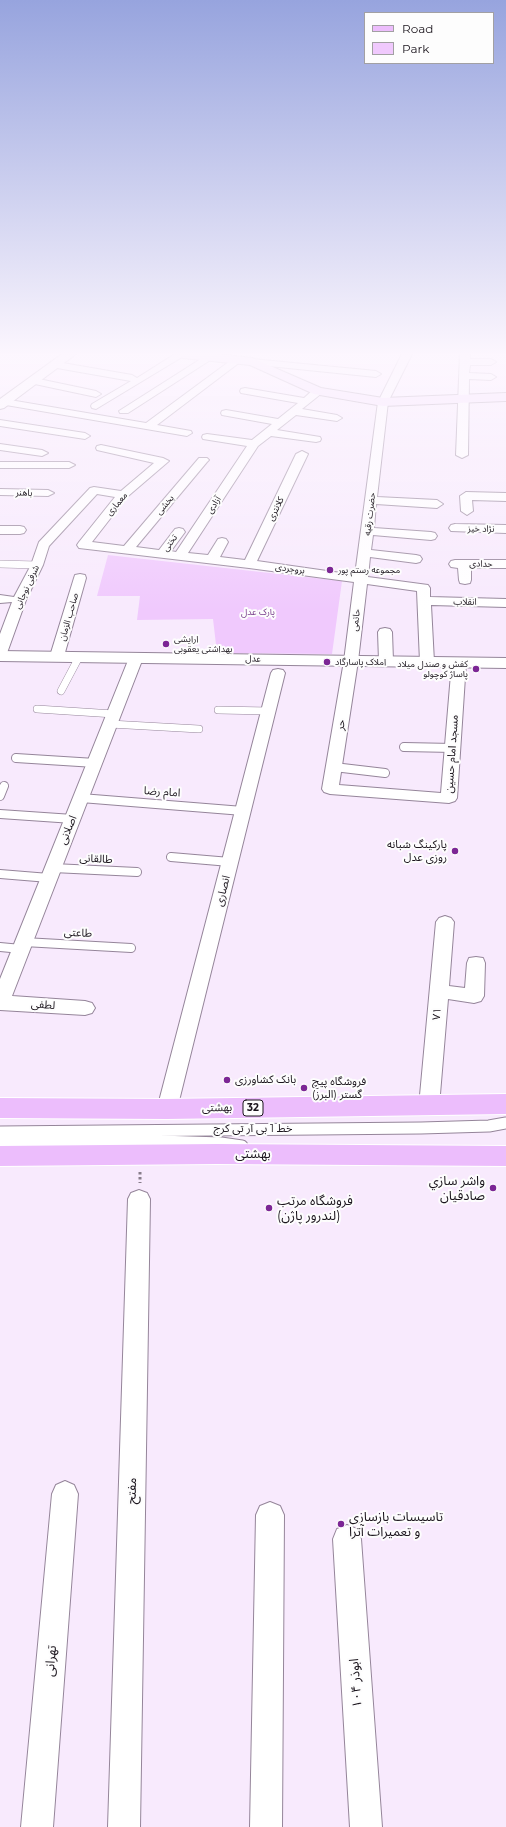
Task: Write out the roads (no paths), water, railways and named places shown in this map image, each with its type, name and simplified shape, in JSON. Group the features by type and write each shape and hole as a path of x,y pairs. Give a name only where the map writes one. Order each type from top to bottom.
{"main road":[{"name":"بهشتى","path":"0,1108 167,1109 506,1104"},
{"name":"بهشتی","path":"0,1156 298,1154 506,1156"}],"street":[{"path":"217,439 254,444"},
{"name":"آزادی","path":"180,556 254,444 260,439"},
{"name":"حضرت رقیه","path":"361,579 379,439"},
{"path":"462,439 462,455"},
{"path":"0,447 42,453"},
{"name":"معماری","path":"83,545 123,495 163,460 102,448"},
{"name":"کلانتری","path":"249,564 302,454"},
{"name":"بخشی","path":"127,550 203,460"},
{"path":"0,464 69,465"},
{"name":"شرفی نوجانی","path":"0,655 19,600 37,564 43,545 94,490 123,495"},
{"name":"باهنر","path":"0,492 48,493"},
{"path":"467,511 466,496 506,497"},
{"path":"371,500 437,504"},
{"name":"نژاد خیز","path":"455,528 506,529"},
{"path":"0,530 20,530"},
{"name":"تختی","path":"162,554 179,532"},
{"path":"367,532 432,536"},
{"path":"212,559 222,542"},
{"name":"بروجردی","path":"83,545 212,559 423,588 428,662"},
{"path":"364,553 416,559"},
{"name":"حدادی","path":"465,580 459,564 506,564"},
{"name":"صاحب الزمان","path":"57,656 80,578"},
{"name":"حاتمی","path":"351,661 361,579"},
{"name":"انقلاب","path":"424,601 506,603"},
{"path":"385,632 386,661"},
{"name":"عدل","path":"0,655 506,663"},
{"name":"اصلانی","path":"0,1002 4,982 23,945 136,658"},
{"name":"حر","path":"330,789 351,661"},
{"name":"مسجد امام حسین","path":"330,789 449,798 459,662"},
{"name":"انصاری","path":"167,1109 278,672"},
{"name":"۷۱","path":"429,1106 445,922"},
{"path":"439,991 474,996 476,963"},
{"name":"لطفی","path":"0,1002 85,1008"},
{"name":"مفتح","path":"124,1827 140,1200"},
{"name":"تهرانی","path":"37,1827 65,1494"},
{"path":"266,1827 270,1515"},
{"name":"ابوذر ۱۰۴","path":"347,1539 366,1827"}],"lane":[{"path":"0,564 37,564"},
{"path":"61,691 79,657"},
{"path":"37,709 199,729"},
{"path":"218,710 268,711"},
{"path":"404,747 453,748"},
{"path":"16,758 95,763"},
{"path":"334,767 385,773"},
{"path":"0,796 4,786"},
{"name":"امام رضا","path":"81,798 184,805 242,811"},
{"path":"0,814 72,819"},
{"path":"171,858 230,862"},
{"name":"طالقانی","path":"0,874 137,872"},
{"name":"طاعتی","path":"0,947 23,945 131,948"},
{"name":"خط 1 بی آر تی کرج","path":"0,1132 421,1128 489,1126 506,1123"},
{"name":"خط 1 بی آر تی کرج","path":"0,1141 128,1140 221,1143 298,1154"}],"place":[{"name":"مجموعه رستم پور","path":"330,570"},
{"name":"ارایشی بهداشتی یعقوبی","path":"166,644"},
{"name":"املاک پاسارگاد","path":"327,662"},
{"name":"کفش و صندل میلاد پاساژ کوچولو","path":"476,669"},
{"name":"پارکینگ شبانه روزی عدل","path":"455,851"},
{"name":"بانک کشاورزی","path":"227,1080"},
{"name":"فروشگاه پیچ گستر (البرز)","path":"304,1088"},
{"name":"واشر سازي صادقیان","path":"493,1188"},
{"name":"فروشگاه مرتب (لندرور پاژن)","path":"269,1208"},
{"name":"تاسیسات بازسازی و تعمیرات آترا","path":"341,1524"}],"park label":[{"name":"پارک عدل","path":"258,612"}]}
